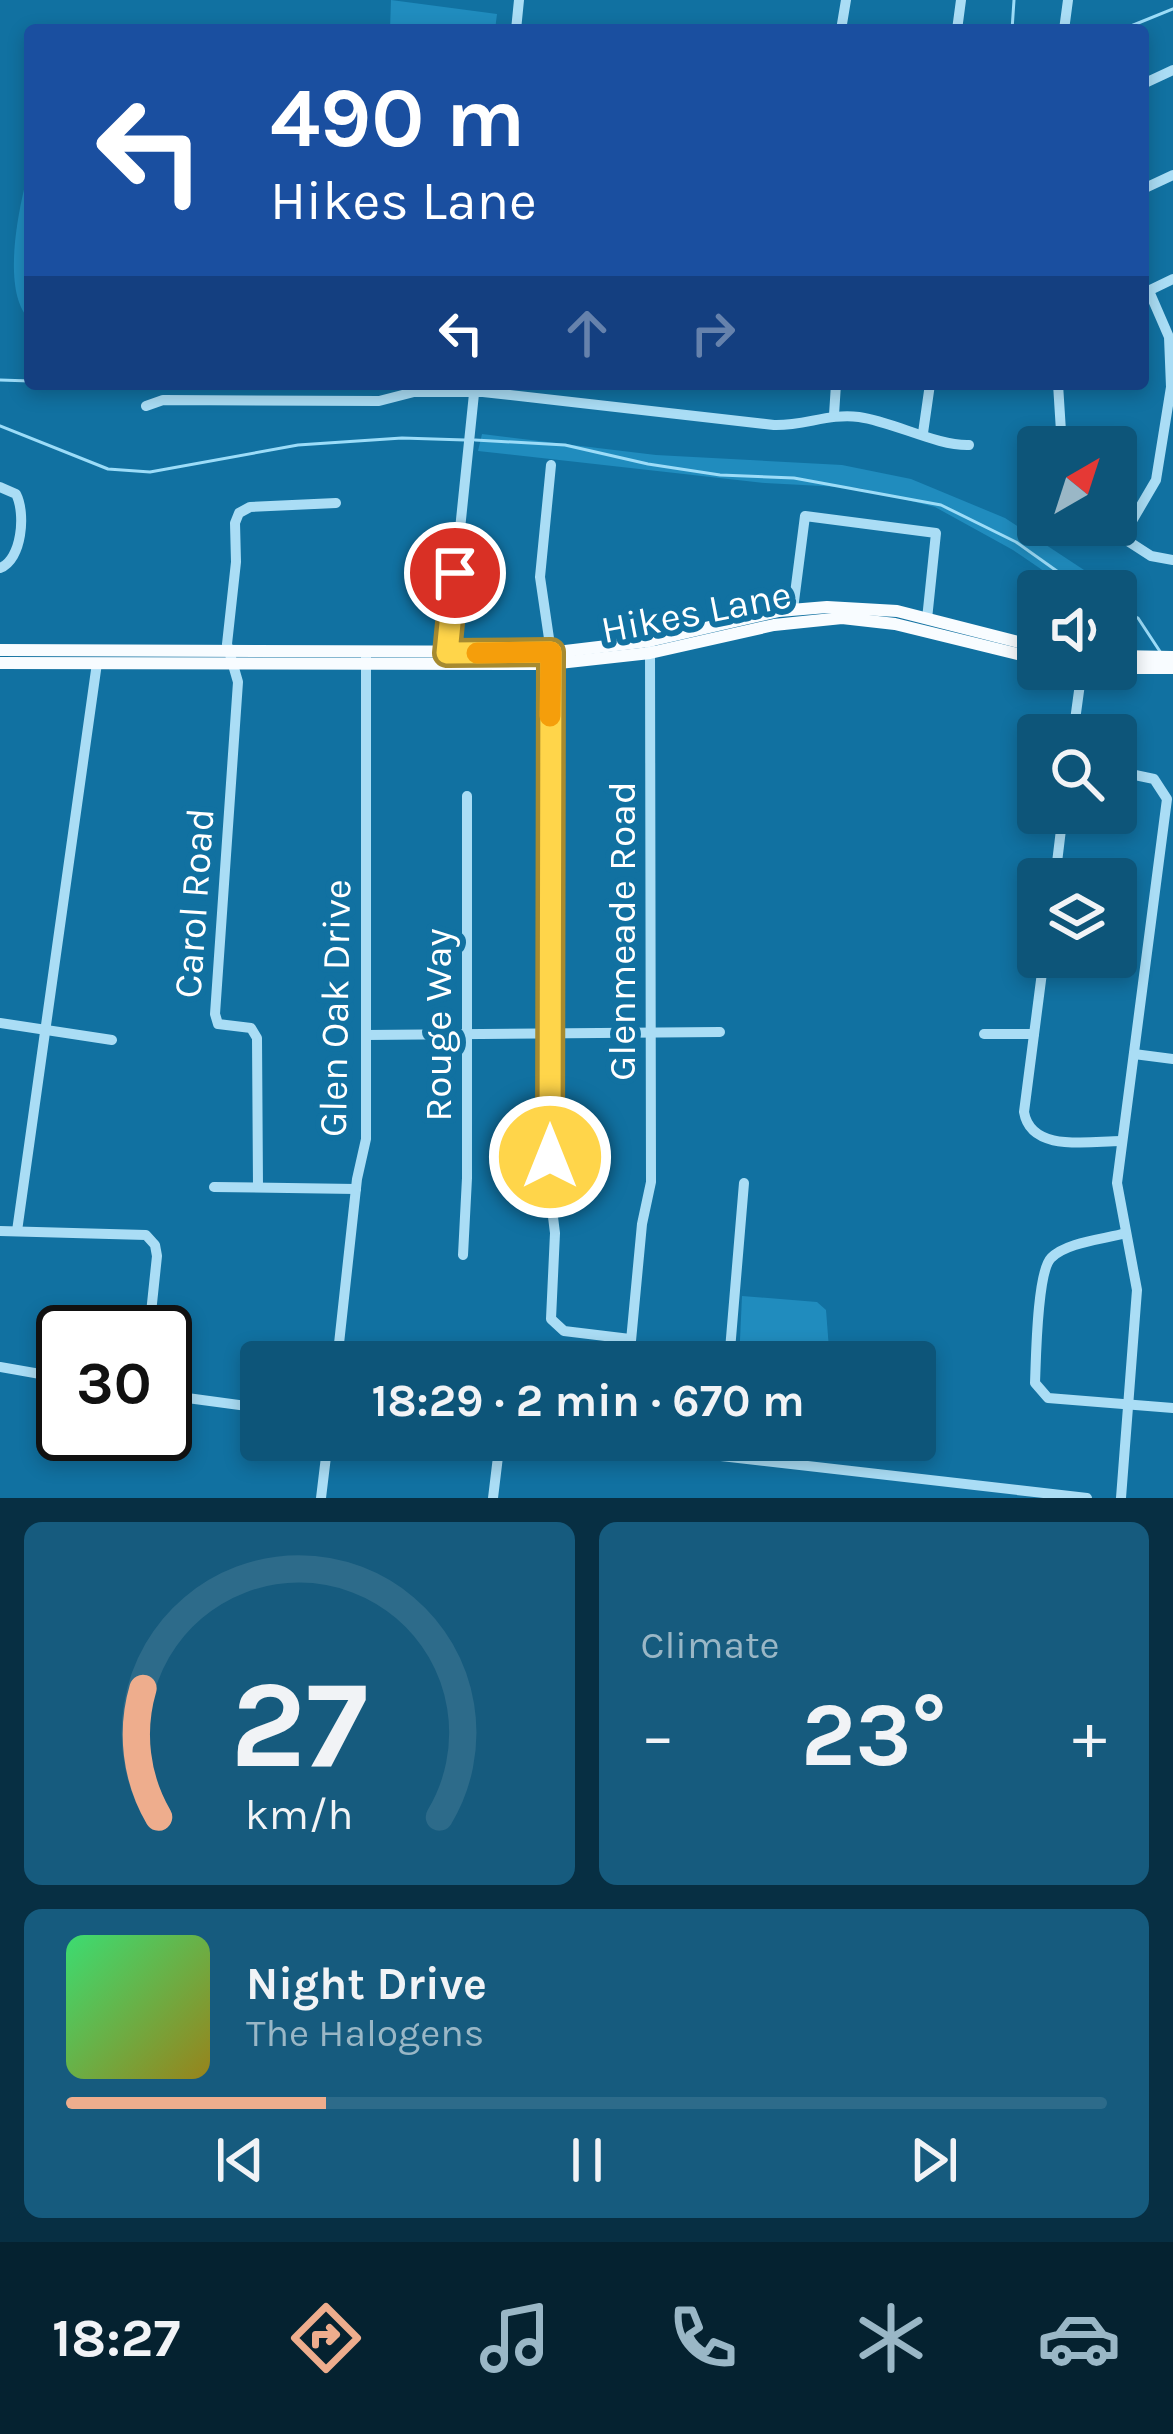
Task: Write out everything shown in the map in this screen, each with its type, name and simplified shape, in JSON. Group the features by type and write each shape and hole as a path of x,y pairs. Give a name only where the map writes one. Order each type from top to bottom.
{"main road":[{"name":"Hikes Lane","path":"650,647 794,610 875,608 1017,642"},
{"name":"Hikes Lane","path":"0,650 232,658 551,658 842,618 895,624 1017,654"},
{"path":"1137,657 1172,657"},
{"name":"Hikes Lane","path":"0,663 232,658"},
{"path":"1137,668 1167,669"}],"street":[{"path":"1137,512 1156,480 1171,387 1169,337 1149,298"},
{"path":"146,406 163,400 379,401 444,390"},
{"path":"446,659 474,390"},
{"path":"490,390 774,425 834,415 883,421 968,446"},
{"path":"834,415 836,390"},
{"path":"923,433 930,390"},
{"path":"1058,390 1061,426"},
{"path":"551,465 540,577 551,658 550,1193 555,1233 549,1314 564,1331 630,1339"},
{"path":"0,487 16,494 21,504 16,556 0,568"},
{"path":"232,658 239,513 259,506 335,502"},
{"path":"794,610 805,516 936,533 927,620"},
{"path":"1135,546 1151,556 1173,560"},
{"name":"Glenmeade Road","path":"630,1339 642,1224 651,1192 650,647"},
{"name":"Carol Road","path":"232,658 238,682 215,1014 218,1024 251,1028 257,1038 258,1187"},
{"name":"Glen Oak Drive","path":"339,1341 366,1139 366,659"},
{"path":"17,1231 97,663"},
{"path":"1121,1498 1137,1290 1117,1194 1166,799 1154,779 1137,775"},
{"name":"Rouge Way","path":"464,1255 467,796"},
{"path":"1041,978 1024,1112 1029,1128 1046,1139 1121,1141"},
{"path":"0,1023 112,1040"},
{"path":"366,1035 720,1032"},
{"path":"984,1034 1034,1034"},
{"path":"1133,1054 1173,1059"},
{"path":"731,1341 745,1183"},
{"path":"214,1187 356,1189"},
{"path":"0,1231 138,1233 152,1239 158,1256 152,1305"},
{"path":"1126,1233 1049,1260 1043,1277 1038,1390 1048,1398 1173,1408"},
{"path":"0,1367 36,1373"},
{"path":"192,1399 240,1405"},
{"path":"321,1498 325,1461"},
{"path":"493,1498 497,1461"},
{"path":"811,1461 1087,1498"}],"shaded area":[{"path":"391,0 497,14 496,24 390,24"},
{"path":"24,191 24,311 14,269"},
{"path":"482,434 656,455 842,465 911,479 1005,518 1017,526 1017,546 1048,546 1084,570 1042,570 935,507 859,488 765,483 478,451"},
{"path":"742,1296 817,1302 826,1310 828,1341 740,1341"}],"waterway":[{"path":"1012,24 1014,0"},
{"path":"1136,24 1173,9"},
{"path":"0,380 24,381"},
{"path":"0,426 108,469 150,472 298,445 402,438 465,440"},
{"path":"475,440 565,445 648,464 720,475 794,478 941,505 1016,542 1055,570"},
{"path":"1137,618 1161,653"}],"slow traffic":[{"path":"477,653 551,652 550,716"}],"route":[{"path":"455,573 447,653 551,652 550,1157"}]}
